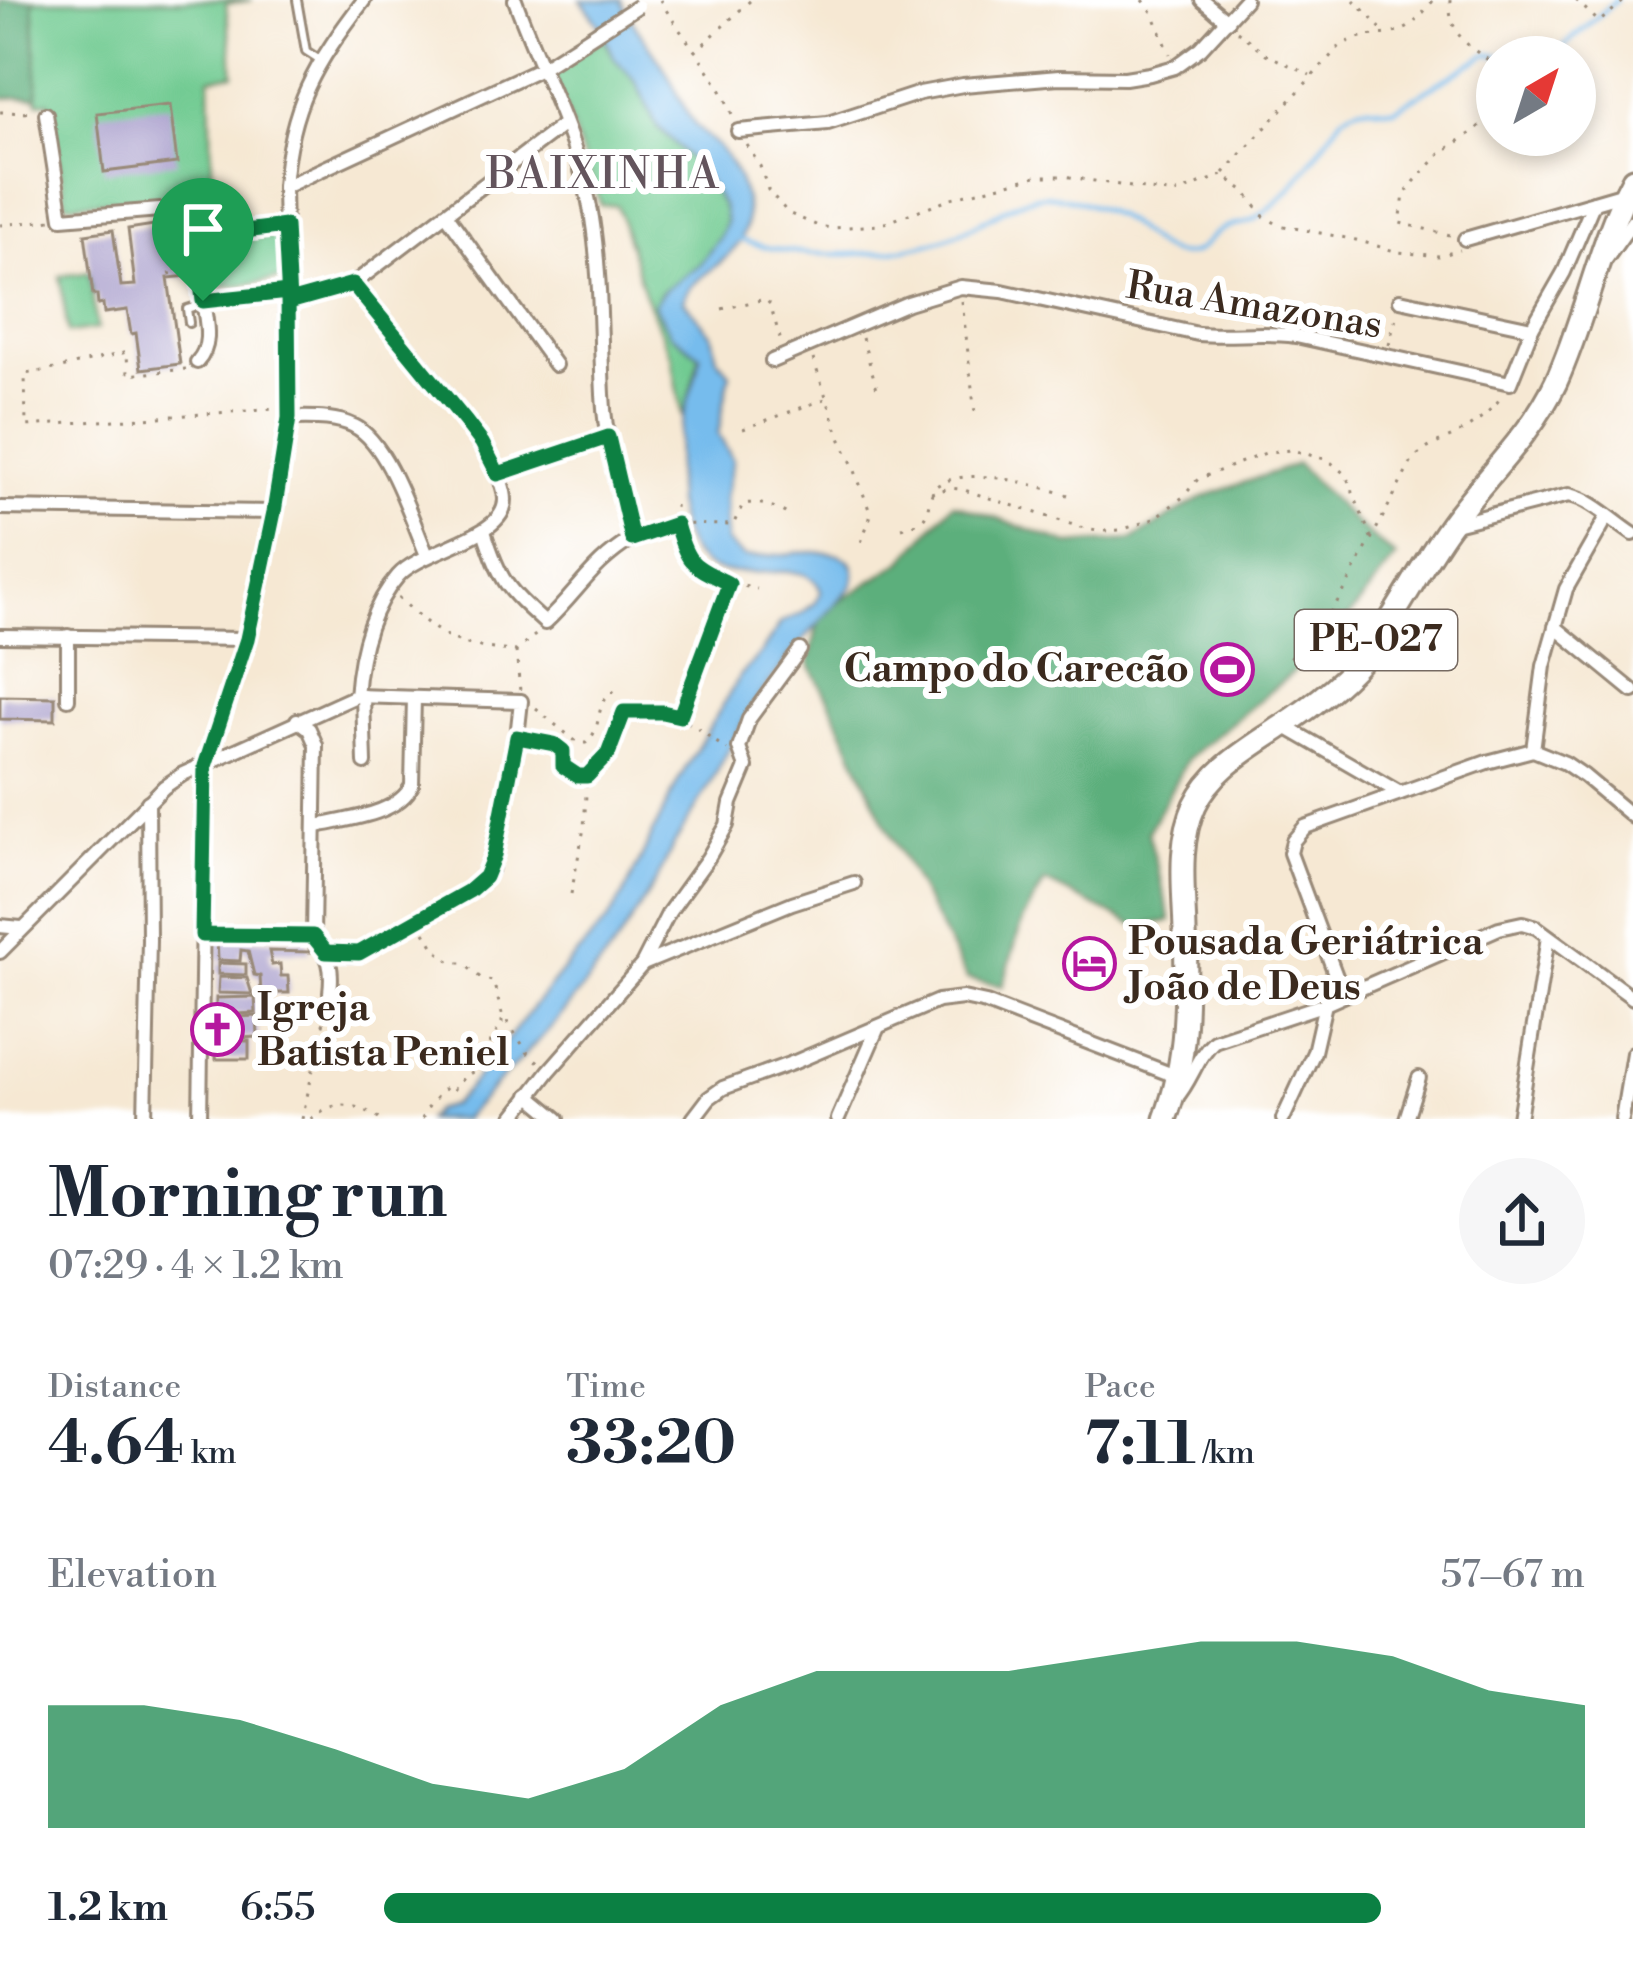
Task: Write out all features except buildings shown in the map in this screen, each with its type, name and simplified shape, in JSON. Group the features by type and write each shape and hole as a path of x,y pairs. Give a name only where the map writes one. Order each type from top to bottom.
{"main road":[{"name":"PE-027","path":"1168,1112 1184,1025 1184,849 1187,823 1197,800 1239,755 1321,698 1368,652 1450,525 1537,417 1556,383 1629,186"}],"street":[{"path":"200,1119 205,766 247,639 289,413 287,150 309,80 364,0"},
{"path":"484,531 506,586 544,622 569,600 599,561 632,539 602,393 602,338 587,192 515,0"},
{"path":"1202,0 1227,21"},
{"path":"738,131 829,123 920,93 962,85 1059,77 1125,78 1175,67 1201,48 1245,0"},
{"path":"284,187 541,68 642,3"},
{"path":"46,113 62,218 160,210 185,220 196,237 207,337 205,354 197,362"},
{"path":"204,303 288,297 353,284 564,124"},
{"path":"1466,239 1594,202 1629,186"},
{"path":"1510,383 1594,202"},
{"path":"446,214 555,365"},
{"path":"1594,276 1633,221"},
{"path":"196,237 285,226"},
{"path":"353,284 474,432 505,496 505,507 484,531 427,555 390,586 367,635 359,696 365,764"},
{"name":"Rua Amazonas","path":"779,358 908,303 961,287 1002,291 1198,334 1276,333 1510,383"},
{"path":"1400,300 1532,328"},
{"path":"289,413 349,423 370,436 427,555"},
{"path":"498,474 608,437"},
{"path":"1450,525 1569,494 1588,501 1633,534"},
{"path":"0,508 274,512"},
{"path":"1533,750 1537,705 1565,589 1606,518"},
{"path":"1555,627 1633,691"},
{"path":"0,636 247,639"},
{"path":"68,636 68,699"},
{"path":"512,1119 642,964 669,912 728,826 731,803 746,767 739,748 749,719 800,650"},
{"path":"0,952 148,802 183,773 359,696 521,701 491,867 485,877 469,891 359,953 326,952"},
{"path":"317,826 369,814 407,795 412,785 414,698"},
{"path":"296,720 309,730 316,745 313,936 332,964 330,993"},
{"path":"1284,726 1400,794"},
{"path":"1343,995 1290,853 1305,827 1533,750 1565,763 1633,818"},
{"path":"146,1119 148,802"},
{"path":"642,964 854,883"},
{"path":"1168,1112 1187,1086 1201,1054 1214,1041 1324,1004 1499,928 1530,923 1633,998"},
{"path":"0,926 21,928"},
{"path":"202,935 313,936"},
{"path":"1519,1119 1548,938"},
{"path":"693,1119 723,1088 954,998 975,999 1178,1077"},
{"path":"1283,1119 1314,1052 1324,1004"},
{"path":"838,1119 878,1026"},
{"path":"1622,1119 1633,1053"},
{"path":"1406,1119 1419,1078"},
{"path":"529,1095 558,1119"}],"lane":[{"path":"297,0 306,51 321,60"},
{"path":"189,323 188,308 204,303"}],"path":[{"path":"660,0 705,64 777,202 802,220 832,228 880,225 934,204 1036,176 1064,176 1174,194 1222,175 1338,47 1352,38 1402,31 1434,0"},
{"path":"694,52 751,0"},
{"path":"1143,0 1175,67"},
{"path":"1354,0 1385,33"},
{"path":"1450,0 1448,16 1476,54"},
{"path":"1576,0 1599,22 1625,0"},
{"path":"1227,21 1266,54 1312,75"},
{"path":"0,112 46,113"},
{"path":"1222,175 1245,191 1262,215 1280,225 1397,252 1430,256 1459,251 1466,239 1400,223 1405,195 1441,153 1476,129"},
{"path":"0,225 62,218"},
{"path":"169,274 191,271"},
{"path":"961,287 975,414"},
{"path":"722,309 765,298 779,358"},
{"path":"1386,356 1400,300"},
{"path":"858,325 879,395"},
{"path":"809,346 871,515 859,548"},
{"path":"197,362 188,368 128,375 127,352 25,374 26,426 289,413"},
{"path":"1290,657 1319,629 1412,461 1427,447 1480,419 1510,383"},
{"path":"743,429 826,398"},
{"path":"931,493 961,489 1080,527 1120,530 1154,519 1198,479 1268,452 1292,450 1328,460 1346,475 1372,540"},
{"path":"902,528 926,517 931,493 946,480 967,477 1038,485 1068,495"},
{"path":"632,539 676,524 733,525 743,504 750,502 781,508 791,517"},
{"path":"675,505 684,554 729,584 757,589"},
{"path":"680,716 729,584"},
{"path":"390,586 430,628 488,649 516,651 535,638 544,622"},
{"path":"516,651 521,701 578,743 586,743 595,734 600,705 621,688"},
{"path":"571,894 584,828 587,776 608,754 624,712 680,716 730,752"},
{"path":"517,737 554,744 563,751 563,766 587,776"},
{"path":"418,920 435,949 452,963 464,963 482,979 493,981 502,1014 502,1023 474,1070 453,1090 446,1088 422,1119"},
{"path":"302,1119 330,993"},
{"path":"502,1014 528,1053"},
{"path":"311,1119 336,1104 366,1108 380,1119"}],"green space":[{"path":"0,0 33,0 38,97 0,98"},
{"path":"33,0 252,0 226,4 234,74 210,78 213,221 146,201 66,204 49,101 38,102"},
{"path":"605,37 608,48 635,80 657,126 700,169 723,207 726,222 720,237 700,264 659,295 655,308 671,334 700,355 683,419 672,357 644,293 617,205 601,205 551,70"},
{"path":"278,236 284,279 213,286 209,241"},
{"path":"89,272 97,329 68,333 60,276"},
{"path":"1297,464 1396,557 1328,644 1188,758 1148,832 1171,921 1136,926 1045,882 1022,921 1003,986 967,979 885,824 809,664 820,614 903,561 953,503 1069,544 1132,540 1203,497"}],"water":[{"path":"581,0 621,0 692,121 730,163 743,193 747,214 742,237 725,259 694,283 684,301 712,335 717,358 730,373 718,434 733,460 725,497 726,542 744,557 834,554 847,559 854,570 851,587 752,706 617,944 555,1023 463,1119 427,1119 435,1110 452,1105 469,1087 608,920 678,781 740,676 781,623 815,603 821,592 813,579 800,573 726,572 708,567 686,542 677,508 675,471 700,355 671,334 654,304 664,290 700,264 726,222 723,207 700,169 657,126 635,80 615,59 599,24"}],"waterway":[{"path":"1576,36 1616,0"},
{"path":"738,239 817,254 876,253 931,243 1019,202 1049,196 1096,207 1163,250 1189,254 1218,232 1253,220 1279,200 1343,116 1363,107 1395,109 1476,61"}],"place":[{"name":"Campo do Carecão","path":"1228,669"},
{"name":"Pousada Geriátrica João de Deus","path":"1089,964"},
{"name":"Igreja Batista Peniel","path":"218,1030"}],"district":[{"name":"BAIXINHA","path":"604,175"}],"route":[{"path":"285,226 289,302 353,284 466,422 498,474 608,437 632,539 676,524 684,554 729,584 680,716 624,712 608,754 587,776 563,766 563,751 554,744 517,737 494,855 485,877 469,891 351,955 326,952 313,936 202,935 205,766 247,639 290,408 288,292 203,301 196,237 285,226"}]}
